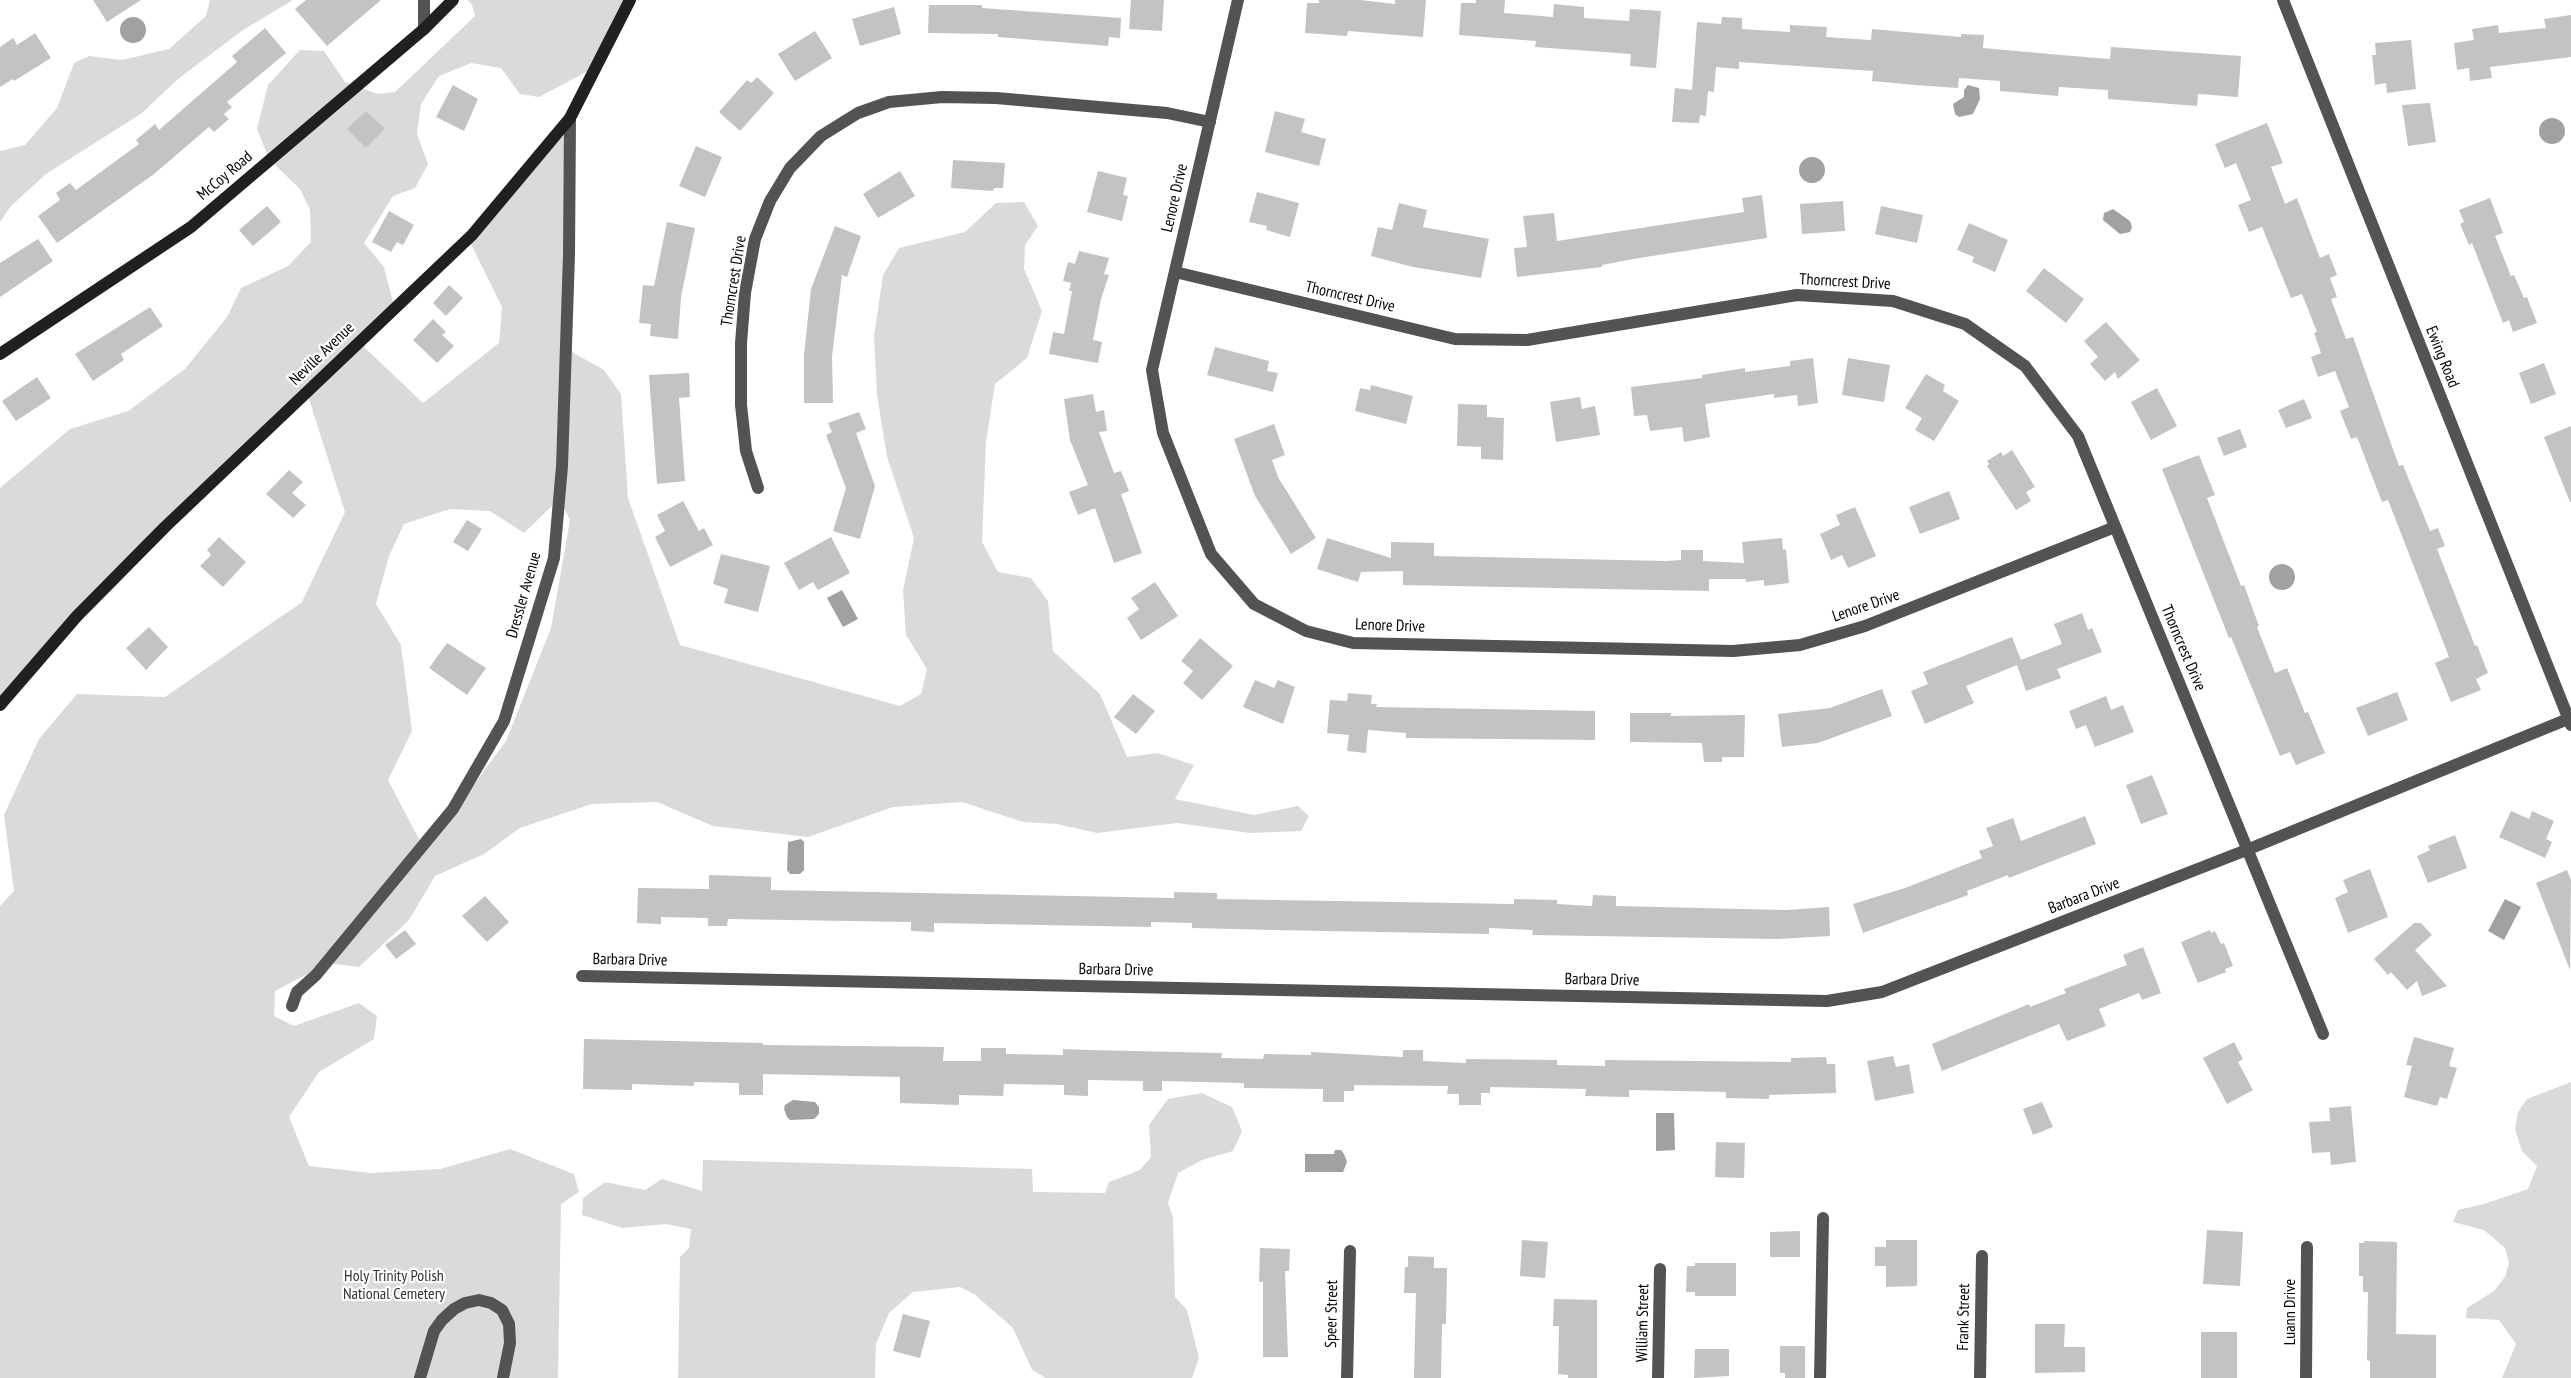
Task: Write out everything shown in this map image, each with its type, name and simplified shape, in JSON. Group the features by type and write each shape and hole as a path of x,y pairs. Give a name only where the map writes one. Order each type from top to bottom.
{"street":[{"path":"424,0 424,29"},
{"name":"McCoy Road","path":"0,354 191,227 424,29 453,0"},
{"name":"Neville Avenue","path":"0,705 77,616 165,526 472,235 570,118 630,0"},
{"name":"Lenore Drive","path":"1238,0 1152,370 1163,433 1211,554 1254,604 1306,631 1353,643 1733,651 1800,645 1865,626 2115,527"},
{"name":"Ewing Road","path":"2283,0 2570,722"},
{"name":"Thorncrest Drive","path":"758,488 746,451 741,405 741,343 745,293 755,239 770,201 790,168 821,136 858,113 889,102 942,97 996,98 1167,113 1210,122"},
{"name":"Dressler Avenue","path":"292,1006 297,992 316,975 453,809 504,722 554,558 562,454 569,255 570,118"},
{"name":"Thorncrest Drive","path":"1174,272 1455,339 1527,340 1797,294 1893,301 1965,324 2025,366 2078,436 2249,849 2323,1035"},
{"name":"Barbara Drive","path":"582,976 1827,1001 1882,992 2570,722"},
{"path":"1820,1378 1823,1218"},
{"name":"Luann Drive","path":"2306,1378 2307,1247"},
{"name":"Speer Street","path":"1347,1378 1350,1251"},
{"name":"Frank Street","path":"1980,1378 1982,1256"},
{"name":"William Street","path":"1658,1378 1660,1269"},
{"path":"420,1378 434,1331 442,1320 454,1309 479,1300 492,1303 502,1310 509,1324 510,1343 503,1378"}],"green space":[{"path":"210,0 293,0 243,30 178,79 142,113 46,174 11,206 0,222 0,151 25,145 57,108 74,63 89,56 122,60 169,49 206,16"},
{"path":"468,0 627,0 592,69 539,97 520,94 501,68 471,63 439,76 421,104 417,134 428,164 415,188 393,196 364,243 384,267 393,302 0,698 0,488 70,429 128,411 185,369 227,317 241,288 288,266 311,242 310,210 300,189 269,159 257,129 268,85 300,50 324,51 345,82 378,94 395,92 475,16"},
{"name":"Holy Trinity Polish National Cemetery","path":"564,135 566,253 554,504 524,533 490,511 450,509 404,524 389,556 376,604 401,645 412,731 388,780 420,841 313,971 275,991 274,1016 294,1026 359,1003 377,1016 374,1039 319,1072 289,1117 309,1166 371,1173 440,1169 510,1149 574,1174 579,1192 561,1204 558,1378 0,1378 0,906 14,891 4,815 39,739 77,694 165,697 302,602 345,512 308,396 362,345 423,403 499,343 502,307 470,242"},
{"path":"1024,202 1038,226 1025,245 1024,269 1042,311 1027,358 995,384 986,442 982,542 998,572 1031,578 1048,601 1053,651 1100,694 1127,757 1158,753 1194,765 1175,799 1254,815 1298,806 1309,816 1301,831 1250,833 1177,823 1097,833 1057,824 1023,822 962,802 893,807 808,837 713,826 657,802 592,804 520,828 484,854 435,876 409,920 359,967 327,963 455,810 506,741 551,628 570,520 562,504 570,351 604,370 621,394 628,498 680,645 900,706 921,694 927,669 906,635 903,590 914,538 887,457 877,395 874,336 883,275 899,248 965,232 996,203"},
{"path":"2571,1082 2571,1378 2502,1378 2516,1344 2499,1320 2466,1318 2467,1308 2494,1291 2505,1277 2509,1263 2505,1248 2484,1230 2453,1222 2458,1210 2528,1189 2537,1166 2522,1151 2515,1129 2518,1112 2527,1099"},
{"path":"1202,1093 1232,1107 1242,1131 1233,1151 1202,1160 1178,1173 1168,1203 1173,1218 1175,1297 1187,1310 1199,1358 1192,1378 1046,1378 1032,1370 1013,1328 974,1294 960,1287 913,1292 889,1313 876,1344 875,1378 678,1378 680,1257 689,1248 691,1229 666,1224 622,1228 582,1215 583,1198 605,1182 645,1190 662,1179 702,1191 703,1160 1032,1169 1033,1192 1105,1193 1109,1182 1140,1170 1151,1157 1149,1125 1168,1099"}],"shaded area":[{"path":"133,17 142,21 146,30 142,39 133,43 124,39 120,30 124,21"},
{"path":"1968,85 1979,88 1980,99 1973,114 1959,117 1955,114 1953,104 1964,97 1964,90"},
{"path":"2552,118 2561,122 2565,131 2561,140 2552,144 2543,140 2539,131 2543,122"},
{"path":"1812,157 1821,161 1825,170 1821,179 1812,183 1803,179 1799,170 1803,161"},
{"path":"2113,209 2130,221 2132,227 2130,232 2120,234 2103,220 2104,213"},
{"path":"2282,564 2291,568 2295,577 2291,586 2282,590 2273,586 2269,577 2273,568"},
{"path":"842,590 858,619 843,627 827,598"},
{"path":"801,839 804,842 804,870 800,874 790,874 787,870 788,842"},
{"path":"2505,899 2521,907 2504,940 2488,931"},
{"path":"793,1100 815,1102 819,1107 819,1114 814,1119 790,1120 784,1109 785,1105"},
{"path":"1656,1113 1674,1113 1675,1150 1656,1151"},
{"path":"1335,1150 1341,1150 1347,1162 1343,1172 1305,1172 1305,1154 1334,1154"}],"building":[{"path":"93,0 141,0 107,22"},
{"path":"306,0 381,0 327,46 295,9"},
{"path":"1131,0 1164,0 1162,31 1129,29"},
{"path":"1319,0 1360,0 1395,4 1395,0 1426,0 1423,37 1348,31 1347,36 1305,33 1307,3 1319,3"},
{"path":"1476,0 1505,0 1504,13 1553,17 1554,4 1584,7 1584,18 1629,21 1630,9 1661,11 1656,68 1630,66 1631,54 1535,47 1536,41 1459,35 1461,3 1476,3"},
{"path":"929,5 982,5 982,8 1121,18 1120,38 1109,37 1108,46 998,37 998,34 928,33"},
{"path":"894,7 901,34 860,46 852,19"},
{"path":"2571,15 2571,57 2490,67 2492,78 2470,81 2469,68 2457,70 2454,43 2474,40 2472,29 2498,25 2499,33 2546,28 2544,19"},
{"path":"1722,17 1742,18 1742,29 1790,32 1790,25 1827,27 1826,37 1871,40 1872,29 1961,37 1961,34 1984,35 1983,48 2110,59 2111,47 2241,56 2238,97 2198,94 2197,106 2108,99 2108,90 2059,87 2058,96 2000,91 2000,81 1959,78 1958,88 1915,85 1872,81 1873,71 1739,62 1739,69 1716,67 1714,92 1708,91 1706,116 1700,115 1699,123 1672,122 1675,88 1692,90 1697,22 1721,24"},
{"path":"265,28 286,53 227,102 232,107 224,114 229,119 214,132 209,127 154,174 57,243 38,216 60,200 56,193 70,183 76,190 139,144 136,140 155,124 159,130 237,62 232,56"},
{"path":"815,31 832,58 795,81 778,54"},
{"path":"35,33 51,58 0,87 0,47 13,38 17,45"},
{"path":"2411,40 2416,89 2387,93 2386,83 2375,85 2372,55 2376,55 2375,43"},
{"path":"757,77 774,93 740,131 719,112 747,80 751,83"},
{"path":"453,85 478,99 464,131 436,117"},
{"path":"2430,103 2436,142 2408,146 2402,105"},
{"path":"366,111 385,129 366,148 347,129"},
{"path":"1275,111 1305,119 1301,132 1326,139 1319,166 1265,152"},
{"path":"2267,123 2283,163 2271,167 2285,204 2297,198 2320,258 2329,254 2337,275 2330,278 2337,297 2331,299 2346,339 2353,337 2399,466 2403,465 2430,531 2438,528 2445,546 2437,549 2488,673 2476,679 2481,690 2451,702 2435,663 2449,657 2388,500 2382,502 2357,437 2351,439 2340,411 2349,407 2335,371 2318,377 2311,357 2321,353 2314,333 2317,332 2302,294 2291,298 2262,227 2249,232 2238,205 2251,200 2236,163 2225,168 2215,144"},
{"path":"696,146 722,157 705,197 679,186"},
{"path":"953,160 1005,163 1003,188 994,188 993,191 951,188"},
{"path":"900,171 915,196 878,218 863,194"},
{"path":"1098,171 1127,178 1123,195 1128,196 1122,221 1087,212"},
{"path":"1257,192 1299,203 1290,237 1266,230 1267,226 1249,222"},
{"path":"1762,195 1767,238 1633,259 1602,265 1602,267 1517,277 1514,248 1527,247 1523,216 1554,213 1557,241 1744,212 1742,198"},
{"path":"2490,198 2503,233 2495,236 2511,276 2514,275 2524,298 2527,297 2537,323 2513,332 2509,320 2503,323 2472,243 2469,245 2460,224 2464,222 2459,210"},
{"path":"1843,201 1845,231 1802,234 1800,204"},
{"path":"1399,203 1427,210 1423,227 1489,239 1481,278 1413,267 1371,256 1378,227 1392,230"},
{"path":"267,206 281,222 253,246 239,230"},
{"path":"1881,206 1923,215 1917,243 1875,234"},
{"path":"389,211 414,225 403,245 397,242 391,252 372,242"},
{"path":"667,222 695,228 681,297 678,339 650,336 651,324 639,323 643,285 654,286"},
{"path":"1969,223 2008,240 1995,272 1972,262 1974,257 1957,250"},
{"path":"835,226 861,236 847,277 842,275 832,356 833,403 804,403 804,355 811,289"},
{"path":"38,239 53,261 0,297 0,263"},
{"path":"1079,251 1109,258 1104,274 1109,275 1101,299 1093,340 1102,342 1098,363 1049,354 1053,332 1064,334 1072,291 1069,291 1071,283 1063,281 1068,262 1075,264"},
{"path":"2044,268 2084,299 2066,323 2026,291"},
{"path":"449,285 463,298 446,316 433,303"},
{"path":"150,307 163,326 121,354 124,360 93,381 75,354"},
{"path":"433,319 446,332 442,335 454,346 437,363 413,340"},
{"path":"2106,322 2140,360 2118,379 2115,372 2105,381 2090,364 2098,357 2084,341"},
{"path":"1215,347 1269,361 1267,371 1278,373 1273,392 1207,375"},
{"path":"1813,358 1818,403 1798,406 1797,395 1774,398 1774,394 1705,404 1710,437 1684,442 1682,427 1650,431 1647,415 1634,416 1631,387 1702,378 1702,375 1745,368 1745,372 1790,366 1790,361"},
{"path":"1848,358 1890,365 1884,402 1842,395"},
{"path":"2544,363 2556,394 2531,404 2519,373"},
{"path":"689,373 690,397 679,398 685,481 657,484 649,375"},
{"path":"1926,374 1945,385 1943,391 1959,401 1934,441 1915,430 1922,418 1905,408"},
{"path":"37,377 51,398 16,421 2,401"},
{"path":"1371,385 1413,396 1406,424 1355,411 1360,388 1370,390"},
{"path":"2157,388 2177,426 2151,440 2131,402"},
{"path":"1093,394 1096,412 1104,410 1107,431 1099,432 1114,473 1121,471 1129,491 1121,494 1142,553 1114,563 1095,508 1078,515 1069,492 1088,485 1070,440 1064,399"},
{"path":"1580,397 1582,409 1595,406 1600,435 1556,442 1550,402"},
{"path":"2304,399 2312,418 2286,428 2278,410"},
{"path":"1458,404 1487,405 1487,417 1504,418 1503,460 1481,459 1481,447 1457,446"},
{"path":"859,412 866,429 856,433 875,486 860,539 833,531 846,488 826,435 832,432 828,423"},
{"path":"1274,424 1285,455 1272,460 1278,477 1316,538 1291,554 1255,496 1234,439"},
{"path":"2571,426 2571,502 2570,502 2544,437"},
{"path":"2240,429 2247,447 2224,456 2217,438"},
{"path":"2012,450 2035,487 2026,492 2031,501 2016,510 1987,466 1989,464 1987,461 2001,452 2003,456"},
{"path":"2199,455 2215,495 2207,498 2241,586 2244,585 2275,673 2287,668 2305,713 2308,712 2325,753 2296,765 2290,752 2280,756 2231,637 2229,638 2162,469"},
{"path":"289,470 303,482 292,493 306,505 293,518 266,494"},
{"path":"1949,491 1960,519 1920,534 1909,507"},
{"path":"683,501 699,531 704,528 713,545 670,567 655,537 665,531 657,515"},
{"path":"1855,507 1876,556 1848,568 1842,555 1831,560 1820,534 1840,525 1836,515"},
{"path":"467,520 482,529 468,551 453,542"},
{"path":"219,537 246,562 223,587 200,566 211,555 207,550"},
{"path":"831,537 850,573 818,590 813,582 799,590 784,563"},
{"path":"1327,538 1391,558 1391,542 1434,543 1434,556 1666,561 1681,560 1681,550 1703,550 1703,561 1744,563 1742,542 1782,538 1783,550 1786,549 1789,583 1764,586 1764,580 1746,582 1745,579 1709,579 1709,591 1403,585 1403,571 1361,572 1358,582 1317,569"},
{"path":"721,554 770,566 758,612 724,603 728,589 713,584"},
{"path":"1155,582 1178,616 1141,640 1127,618 1139,609 1131,598"},
{"path":"2082,613 2088,630 2092,628 2102,652 2057,669 2061,678 2026,691 2017,665 1966,686 1974,703 1925,724 1911,691 1928,684 1923,672 2012,637 2021,660 2062,644 2054,624"},
{"path":"149,627 168,647 146,670 126,648"},
{"path":"1200,638 1233,666 1202,700 1183,683 1193,671 1181,661"},
{"path":"447,643 486,668 467,695 429,668"},
{"path":"1255,680 1274,688 1278,680 1295,687 1283,724 1243,707"},
{"path":"1882,689 1892,716 1818,743 1782,747 1778,714 1830,708"},
{"path":"2397,692 2408,720 2368,736 2356,708"},
{"path":"1348,693 1372,695 1371,704 1377,704 1376,707 1595,711 1595,740 1406,738 1406,733 1368,730 1366,753 1347,751 1349,735 1327,733 1330,700 1347,701"},
{"path":"1133,694 1155,711 1136,734 1114,717"},
{"path":"2106,696 2111,710 2123,705 2134,732 2095,747 2086,725 2076,729 2069,711"},
{"path":"1630,713 1671,713 1671,716 1745,715 1744,757 1722,757 1722,762 1704,762 1702,743 1630,742"},
{"path":"2152,775 2168,814 2141,824 2126,785"},
{"path":"2511,811 2529,819 2532,811 2554,821 2546,839 2552,842 2545,858 2499,837"},
{"path":"2085,816 2096,844 2009,878 2008,875 1967,891 1968,895 1863,933 1853,904 1905,888 1982,858 1979,851 1993,846 1986,828 2013,818 2021,841"},
{"path":"2455,835 2467,868 2428,883 2417,856 2430,850 2428,846"},
{"path":"2370,869 2388,917 2348,933 2335,898 2348,892 2343,880"},
{"path":"2567,870 2571,880 2570,970 2536,883"},
{"path":"709,875 771,877 771,890 1174,898 1174,892 1217,893 1217,899 1514,904 1514,899 1557,900 1557,904 1592,906 1593,895 1616,896 1616,906 1786,910 1829,907 1830,936 1778,939 1532,935 1533,930 1489,928 1489,934 1273,930 1192,928 1192,923 1151,922 1151,927 934,923 934,932 911,931 911,922 728,919 727,926 708,926 708,918 661,917 661,924 637,923 638,888 709,889"},
{"path":"485,896 509,922 487,942 462,916"},
{"path":"2414,923 2421,923 2432,935 2415,950 2447,986 2422,996 2417,981 2407,990 2391,972 2388,975 2374,959"},
{"path":"405,930 416,944 396,959 385,945"},
{"path":"2210,930 2211,933 2215,931 2221,944 2224,943 2233,966 2225,969 2226,972 2198,983 2181,942"},
{"path":"2143,947 2161,993 2142,1000 2139,993 2099,1009 2106,1026 2067,1041 2059,1024 1942,1071 1932,1044 2029,1004 2030,1007 2066,993 2064,989 2127,965 2123,955"},
{"path":"2414,1037 2454,1048 2449,1066 2457,1068 2447,1099 2440,1097 2437,1106 2404,1097 2412,1066 2406,1065"},
{"path":"584,1039 763,1043 763,1045 944,1047 943,1061 981,1061 981,1048 1006,1048 1006,1054 1063,1055 1063,1049 1222,1053 1221,1058 1263,1059 1264,1054 1311,1055 1311,1052 1403,1057 1403,1050 1423,1050 1423,1061 1466,1063 1466,1059 1557,1060 1557,1065 1605,1066 1605,1060 1791,1062 1791,1058 1826,1057 1827,1064 1835,1064 1836,1093 1769,1095 1769,1099 1726,1098 1726,1092 1629,1090 1629,1097 1585,1096 1586,1089 1490,1087 1490,1093 1481,1093 1481,1105 1459,1105 1459,1094 1447,1094 1448,1086 1354,1085 1354,1091 1344,1091 1344,1102 1323,1102 1323,1089 1244,1088 1244,1083 1162,1081 1162,1091 1143,1091 1143,1081 1088,1080 1088,1096 1064,1095 1064,1085 1004,1084 1003,1096 959,1095 959,1105 900,1103 900,1077 763,1074 763,1095 739,1095 739,1083 694,1082 694,1086 632,1084 632,1090 583,1089"},
{"path":"2234,1042 2243,1059 2238,1062 2253,1090 2227,1104 2203,1058"},
{"path":"1893,1056 1896,1067 1909,1064 1914,1093 1875,1101 1867,1061"},
{"path":"2042,1102 2053,1127 2033,1135 2023,1109"},
{"path":"2351,1106 2356,1162 2331,1165 2330,1152 2312,1153 2309,1122 2330,1121 2329,1108"},
{"path":"1716,1142 1745,1143 1744,1178 1715,1177"},
{"path":"2207,1230 2243,1232 2240,1286 2203,1284"},
{"path":"1800,1231 1800,1257 1770,1257 1770,1232"},
{"path":"1522,1240 1548,1242 1545,1278 1520,1276"},
{"path":"1886,1240 1917,1240 1917,1286 1886,1287 1886,1266 1875,1266 1875,1247 1886,1247"},
{"path":"2364,1241 2397,1242 2396,1334 2436,1335 2436,1378 2370,1378 2370,1361 2367,1360 2368,1292 2363,1292 2363,1276 2359,1276 2359,1243 2364,1243"},
{"path":"1260,1248 1290,1249 1289,1271 1285,1271 1288,1357 1263,1357 1263,1282 1259,1282"},
{"path":"1408,1256 1434,1257 1434,1268 1447,1268 1446,1324 1442,1324 1441,1378 1414,1378 1416,1293 1404,1293 1405,1267 1408,1267"},
{"path":"1695,1263 1736,1263 1736,1296 1695,1296 1695,1292 1686,1292 1687,1266 1695,1266"},
{"path":"1554,1299 1597,1300 1597,1378 1568,1378 1568,1375 1558,1374 1559,1326 1553,1326"},
{"path":"903,1314 930,1321 920,1358 893,1351"},
{"path":"2035,1324 2065,1324 2064,1347 2085,1347 2085,1372 2035,1373"},
{"path":"2201,1332 2237,1332 2237,1378 2201,1378"},
{"path":"1780,1346 1805,1346 1805,1378 1785,1378 1785,1373 1780,1373"},
{"path":"1695,1349 1729,1349 1729,1376 1694,1378"}]}
